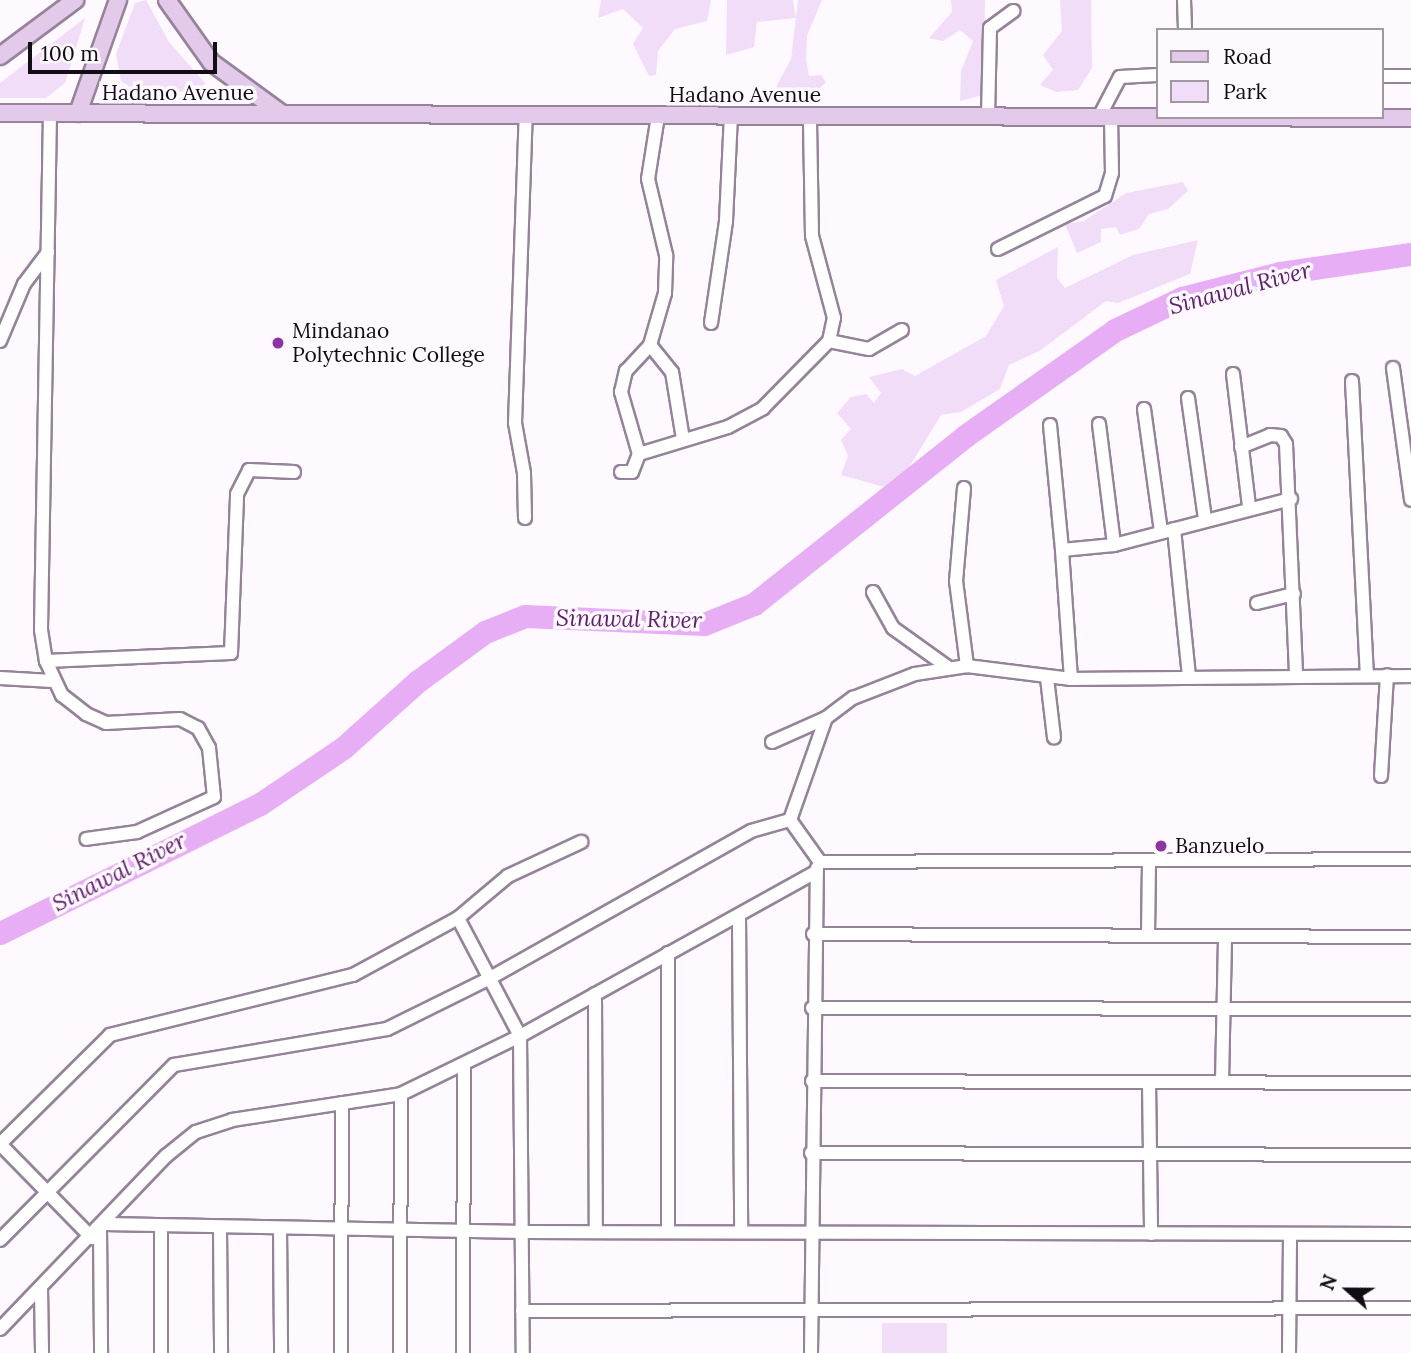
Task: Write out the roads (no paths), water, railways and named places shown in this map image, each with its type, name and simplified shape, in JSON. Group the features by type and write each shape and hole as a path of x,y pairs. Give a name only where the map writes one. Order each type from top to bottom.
{"main road":[{"path":"0,56 75,0"},
{"path":"78,113 118,0"},
{"path":"167,0 211,62 283,114"},
{"name":"Hadano Avenue","path":"0,113 1156,117"},
{"name":"Hadano Avenue","path":"1383,118 1411,118"}],"street":[{"path":"1184,0 1185,28"},
{"path":"988,117 990,29 1013,11"},
{"path":"998,249 1105,196 1112,173 1105,117 1120,77 1156,75"},
{"path":"1383,76 1411,76"},
{"path":"50,113 41,630 46,661 52,681 67,702 106,723 180,719 198,728 209,748 214,797 137,832 86,839"},
{"path":"525,518 524,473 515,423 526,115"},
{"path":"621,471 632,472 639,454 621,392 626,371 650,345 667,278 648,188 657,116"},
{"path":"711,323 726,221 731,116"},
{"path":"639,454 763,408 829,341 834,318 812,236 810,116"},
{"path":"0,341 24,284 48,252"},
{"path":"829,341 869,349 902,330"},
{"path":"650,345 672,372 683,439"},
{"path":"1394,368 1411,500"},
{"path":"1233,374 1249,507"},
{"path":"1352,381 1367,676"},
{"path":"1188,398 1205,519"},
{"path":"1144,409 1168,530 1189,676"},
{"path":"1099,424 1114,545"},
{"path":"1049,425 1062,550 1071,679"},
{"path":"1241,447 1270,435 1284,439 1292,499 1296,674"},
{"path":"46,661 231,653 240,487 249,470 294,472"},
{"path":"964,488 956,581 967,666"},
{"path":"1062,550 1114,545 1249,507 1292,499"},
{"path":"873,592 893,628 949,667"},
{"path":"1256,603 1294,594"},
{"path":"772,742 826,718 878,687 949,667 967,666 1071,679 1296,674 1411,676"},
{"path":"1381,776 1387,675"},
{"path":"0,678 52,681"},
{"path":"1047,678 1054,738"},
{"path":"811,1353 812,1009 817,868 790,820 826,718"},
{"path":"0,1240 174,1065 368,1036 492,977 751,831 790,820"},
{"path":"3,1140 99,1042 122,1028 341,979 457,918 508,876 581,842"},
{"path":"0,1329 99,1230 166,1156 196,1132 232,1120 401,1094 520,1036 668,953 739,918 817,868 1149,860 1411,859"},
{"path":"1148,935 1149,860"},
{"path":"457,918 492,977 520,1036 524,1232 523,1353"},
{"path":"739,918 741,1230"},
{"path":"813,933 1411,937"},
{"path":"1222,1082 1225,936"},
{"path":"668,953 668,1230"},
{"path":"595,995 596,1231"},
{"path":"812,1009 1411,1009"},
{"path":"463,1353 464,1064"},
{"path":"812,1081 1411,1083"},
{"path":"1149,1083 1151,1234"},
{"path":"400,1353 401,1094"},
{"path":"341,1353 342,1103"},
{"path":"0,1121 3,1140 47,1193 99,1230 161,1227 524,1232 741,1230 1290,1236 1411,1234"},
{"path":"811,1153 1411,1155"},
{"path":"160,1353 161,1227"},
{"path":"279,1228 281,1353"},
{"path":"220,1229 220,1353"},
{"path":"99,1230 102,1353"},
{"path":"1289,1353 1290,1236"},
{"path":"41,1288 42,1353"},
{"path":"522,1311 811,1309 1289,1312 1411,1308"}],"waterway":[{"name":"Sinawal River","path":"0,933 260,804 343,748 418,681 485,632 525,616 704,624 754,604 965,436 1115,330 1182,298 1280,273 1411,254"}],"place":[{"name":"Mindanao Polytechnic College","path":"278,343"},
{"name":"Banzuelo","path":"1161,846"}]}
